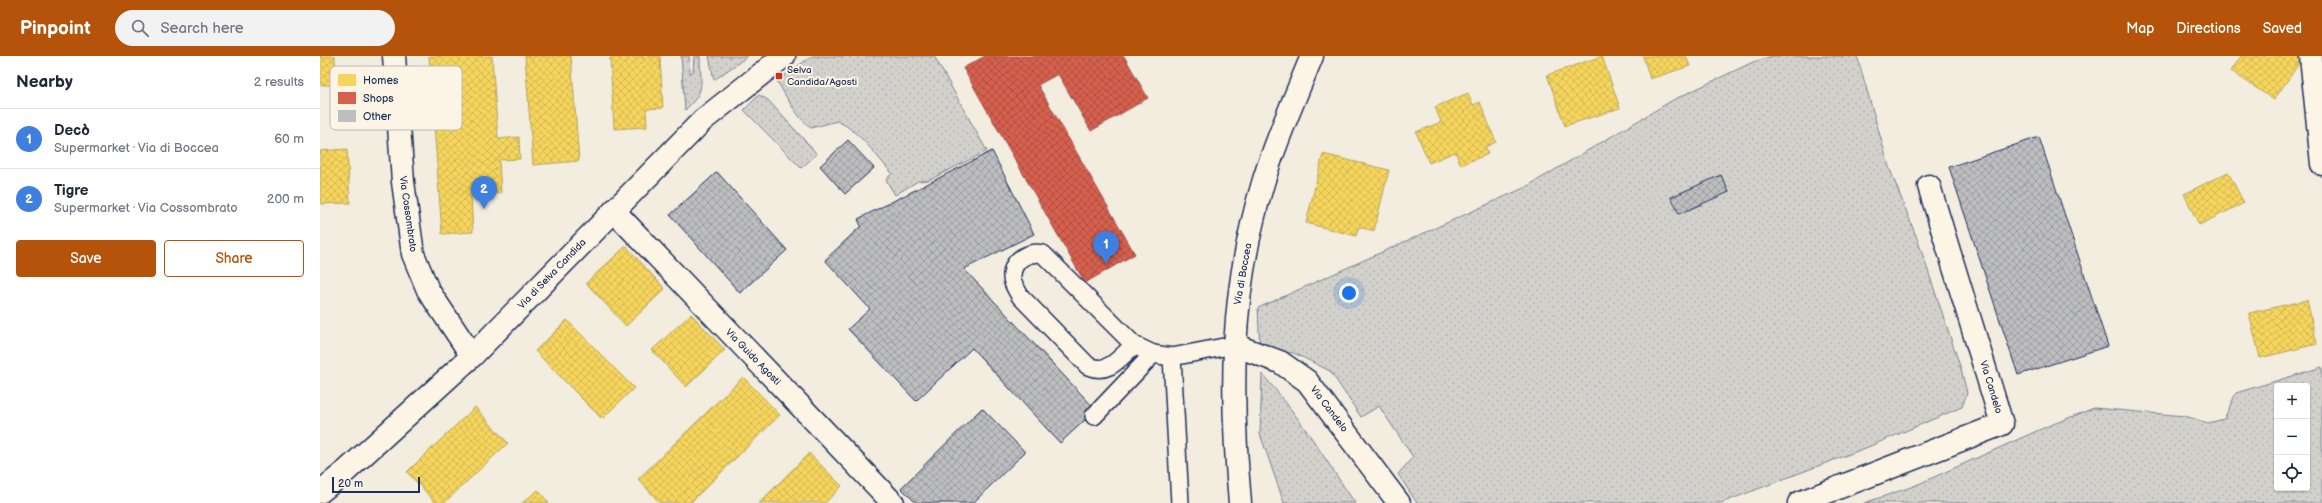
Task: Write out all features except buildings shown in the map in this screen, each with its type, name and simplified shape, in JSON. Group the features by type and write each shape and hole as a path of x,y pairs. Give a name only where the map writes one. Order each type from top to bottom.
{"street":[{"name":"Via Cossombrato","path":"394,56 395,66"},
{"name":"Via di Selva Candida","path":"320,492 346,471 472,356 703,120 784,56"},
{"name":"Via di Boccea","path":"1240,503 1233,403 1234,345 1241,277 1254,215 1273,151 1312,56"},
{"path":"2311,56 2322,164"},
{"name":"Via Cossombrato","path":"399,130 403,182 413,254 428,290 472,356"},
{"name":"Via Candelo","path":"1799,503 2002,424 1929,186"},
{"name":"Via Guido Agosti","path":"614,211 893,503"},
{"name":"Via Candelo","path":"1234,345 1280,362 1307,381 1399,503"}],"lane":[{"path":"1134,345 1108,368 1097,370 1088,366 1020,296 1014,284 1012,275 1016,264 1027,254 1034,252 1043,254 1134,345 1153,354 1172,357 1234,345"},
{"path":"1094,416 1153,354"},
{"path":"1172,357 1180,503"}],"shaded area":[{"path":"681,56 689,56 690,73 693,72 694,56 700,56 701,86 697,97 685,110"},
{"path":"709,56 748,56 714,80"},
{"path":"812,56 934,56 987,151 929,180 918,181 895,195 886,180 892,173 860,137 845,125 837,121 811,128 796,112 788,100 777,81"},
{"path":"1772,56 1856,56 1858,59 1889,167 1918,241 1961,369 1967,393 1962,407 1868,447 1721,503 1417,503 1398,474 1413,457 1379,406 1361,417 1330,371 1294,353 1260,351 1258,308 1526,187 1673,100 1753,62"},
{"path":"759,95 768,100 817,154 801,168 744,110"},
{"path":"2322,367 2322,503 1864,503 1914,486 2048,426 2094,408 2185,416 2208,423 2224,419 2236,393"},
{"path":"1262,374 1288,405 1355,503 1284,503 1260,434"}],"place":[{"name":"Selva Candida/Agosti","path":"779,76"},
{"name":"Tigre","path":"484,209"},
{"name":"Decò","path":"1106,264"}]}
